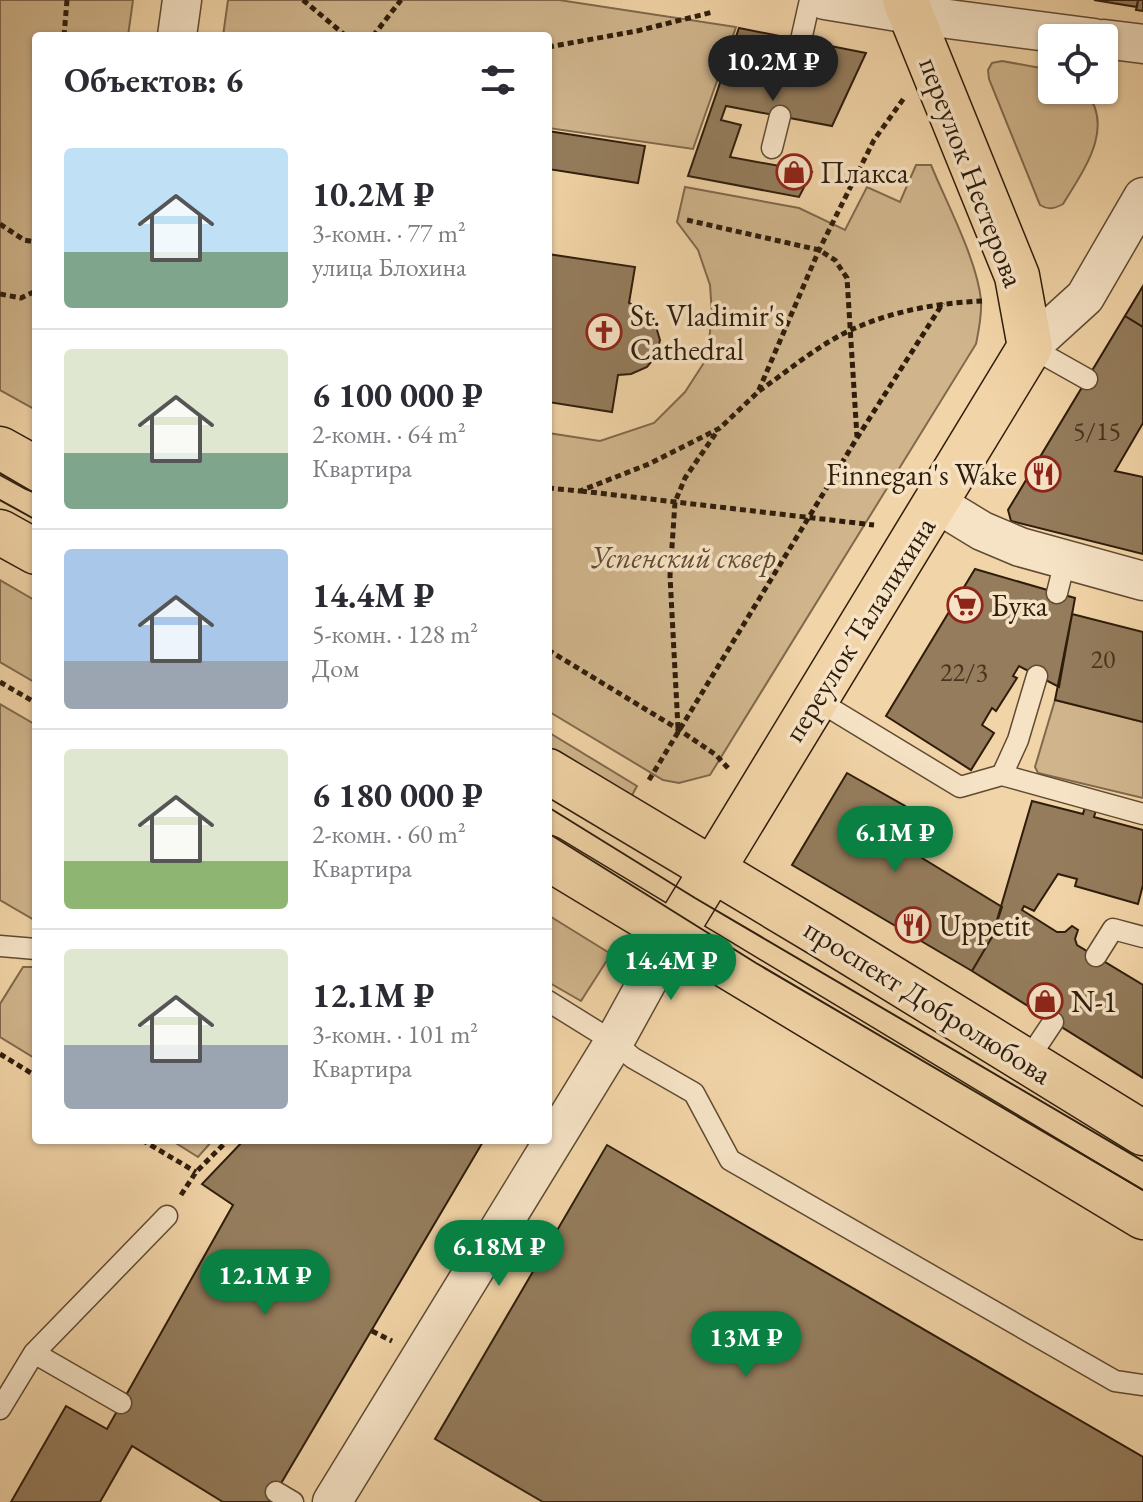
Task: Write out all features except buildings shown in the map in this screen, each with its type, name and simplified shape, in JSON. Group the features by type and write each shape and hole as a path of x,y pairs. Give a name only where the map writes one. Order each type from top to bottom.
{"main road":[{"name":"переулок Нестерова","path":"907,7 1017,276 1030,347"},
{"name":"переулок Талалихина","path":"674,933 1030,347"},
{"path":"0,449 32,467"},
{"path":"0,532 32,550"},
{"name":"проспект Добролюбова","path":"552,773 1143,1133"},
{"path":"552,860 1143,1217"}],"street":[{"path":"178,32 182,0"},
{"path":"825,0 907,7 1038,29"},
{"path":"1118,41 1143,44"},
{"name":"переулок Талалихина","path":"1030,347 1085,297 1143,197"},
{"path":"936,503 982,531 1020,547 1061,577 1143,581"},
{"path":"552,1143 614,1042 674,933"},
{"path":"332,1502 551,1144"}],"lane":[{"path":"801,40 810,0"},
{"path":"772,148 780,116"},
{"path":"1030,347 1087,379"},
{"path":"1002,775 1018,740 1037,676"},
{"path":"815,699 960,787 1002,775 1143,814"},
{"path":"1096,956 1113,929 1143,937"},
{"path":"0,946 32,949"},
{"path":"552,1003 614,1042 633,1058 694,1093 730,1160 1115,1381 1143,1385"},
{"path":"1027,1061 1053,1022"},
{"path":"0,1409 34,1353 167,1216"},
{"path":"34,1353 121,1403"}],"path":[{"path":"64,32 67,0"},
{"path":"303,0 341,32"},
{"path":"376,32 401,0"},
{"path":"552,46 637,31 713,12"},
{"path":"758,392 819,250 874,140 908,93"},
{"path":"687,220 819,250 835,260 847,278 857,438"},
{"path":"0,224 24,240 32,241"},
{"path":"0,294 21,298 32,293"},
{"path":"678,729 670,576 675,502 685,478 720,428 758,392 850,331 898,313 943,303 990,301"},
{"path":"649,780 943,303"},
{"path":"580,491 649,464 720,428"},
{"path":"552,488 874,525"},
{"path":"552,652 678,729 716,755 728,768"},
{"path":"0,682 32,701"},
{"path":"0,1054 32,1074"},
{"path":"149,1144 196,1172"},
{"path":"167,1216 196,1172 224,1144"},
{"path":"372,1331 397,1343"}],"green space":[{"path":"0,0 133,0 129,32 32,32 32,408 0,390"},
{"path":"228,0 559,0 736,27 693,149 552,129 552,32 224,32"},
{"path":"1002,61 1038,67 1038,104 1093,104 1097,133 1093,148 1063,204 1057,207 1040,205 989,79 988,70 992,63"},
{"name":"Успенский сквер","path":"916,165 931,165 974,268 981,306 976,344 710,775 679,783 663,780 552,713 552,434 600,441 654,423 685,392 707,358 712,314 710,285 698,250 677,222 685,187 799,208 845,230 867,187 900,202"},
{"path":"0,580 32,599 32,681 0,662"},
{"path":"1055,700 1143,722 1143,798 1038,773 1035,767"},
{"path":"0,704 32,723 32,919 0,900"},
{"path":"552,734 637,786 631,797 552,749"},
{"path":"552,917 611,954 581,1001 552,984"},
{"path":"23,967 32,967 32,1057 0,1037 0,1004"},
{"path":"177,1144 209,1144 198,1157"}],"tram line":[{"path":"0,473 32,492"},
{"path":"0,500 32,518"},
{"path":"552,809 695,898 1143,1161"},
{"path":"552,836 756,963 1143,1190"}],"place":[{"name":"Плакса","path":"794,172"},
{"name":"St. Vladimir's Cathedral","path":"604,332"},
{"name":"Finnegan's Wake","path":"1043,474"},
{"name":"Бука","path":"965,605"},
{"name":"Uppetit","path":"913,925"},
{"name":"N-1","path":"1045,1001"}]}
